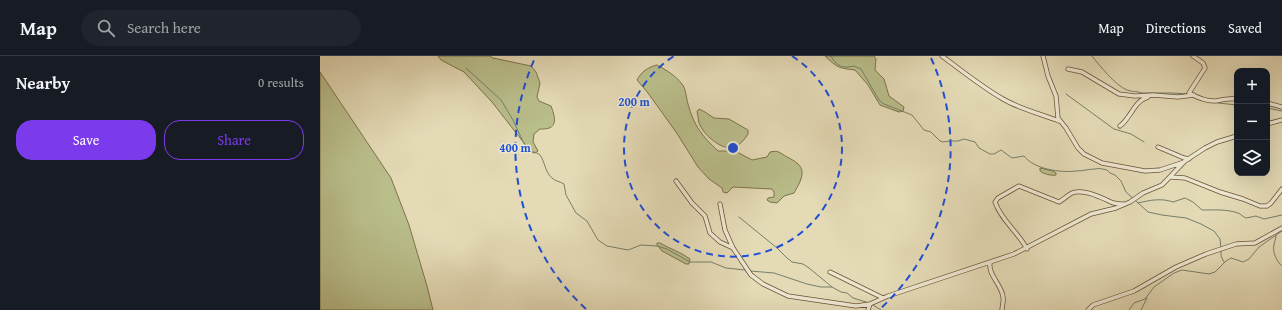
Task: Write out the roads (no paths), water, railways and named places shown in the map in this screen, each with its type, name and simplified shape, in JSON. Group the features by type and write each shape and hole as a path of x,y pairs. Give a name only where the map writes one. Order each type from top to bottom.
{"street":[{"path":"942,56 1003,99 1060,121"},
{"path":"1043,56 1043,60 1056,96 1056,113 1058,118 1078,148 1084,154 1102,163 1151,171 1172,166 1187,160"},
{"path":"1194,56 1203,63 1206,68 1189,93 1212,101 1234,99"},
{"path":"1068,69 1082,72 1119,94 1178,97 1194,95"},
{"path":"1120,126 1125,122 1142,99 1153,95"},
{"path":"1270,104 1282,107"},
{"path":"1270,123 1282,120"},
{"path":"720,204 725,230 734,248 751,275 763,284 788,296 869,308 884,298 990,263 1026,249 1091,214 1125,205 1144,193 1162,185 1187,160 1205,148 1217,142 1234,137"},
{"path":"1158,147 1187,160"},
{"path":"1170,177 1185,178 1196,181 1220,192 1260,206 1267,206 1271,203 1282,189"},
{"path":"676,181 692,203 705,216 710,234 720,242 734,248"},
{"path":"1026,249 1023,241 998,209 995,202 998,198 1019,186 1059,202 1072,193 1079,192 1099,196 1113,203 1125,205"},
{"path":"1088,310 1093,305 1134,291 1176,267 1206,254 1236,244 1255,243 1282,228"},
{"path":"990,263 989,266 992,274 1003,296 1002,310"},
{"path":"830,272 884,298"}],"waterway":[{"path":"831,56 840,66 854,66 861,69 879,100 884,104 912,115 924,130 931,132 940,141 958,141 964,139 975,142 979,148 990,154 994,154 1001,150 1012,158 1024,156 1034,164 1055,171 1107,170 1121,181 1126,192 1148,212 1186,218 1201,224 1214,231 1220,239 1221,248"},
{"path":"1092,56 1113,80 1127,90 1142,93 1188,94"},
{"path":"466,68 501,100 513,120 526,148 529,151 540,155 550,176 564,184 566,195 576,213 587,221 598,240 607,246 628,250 641,245 657,246 667,249 690,262 711,262 726,268 745,270"},
{"path":"1066,94 1114,129 1131,134 1144,142"},
{"path":"1218,103 1234,105"},
{"path":"1270,109 1282,111"},
{"path":"1138,203 1156,200 1173,202 1185,198 1193,202 1202,210 1229,211 1239,213 1246,218 1256,216 1264,219 1282,215"},
{"path":"739,217 792,262 803,264 832,287"},
{"path":"1129,310 1134,303 1145,299 1154,287 1174,273 1182,270 1209,274 1215,272 1231,258 1243,262 1249,259 1259,247 1282,231"},
{"path":"1276,236 1274,254 1282,266"},
{"path":"1221,251 1221,256 1224,262"},
{"path":"750,271 774,273 807,284 821,287 832,287 841,292 847,293 853,298 869,303"},
{"path":"1141,310 1147,298"},
{"path":"873,305 881,310"}]}
